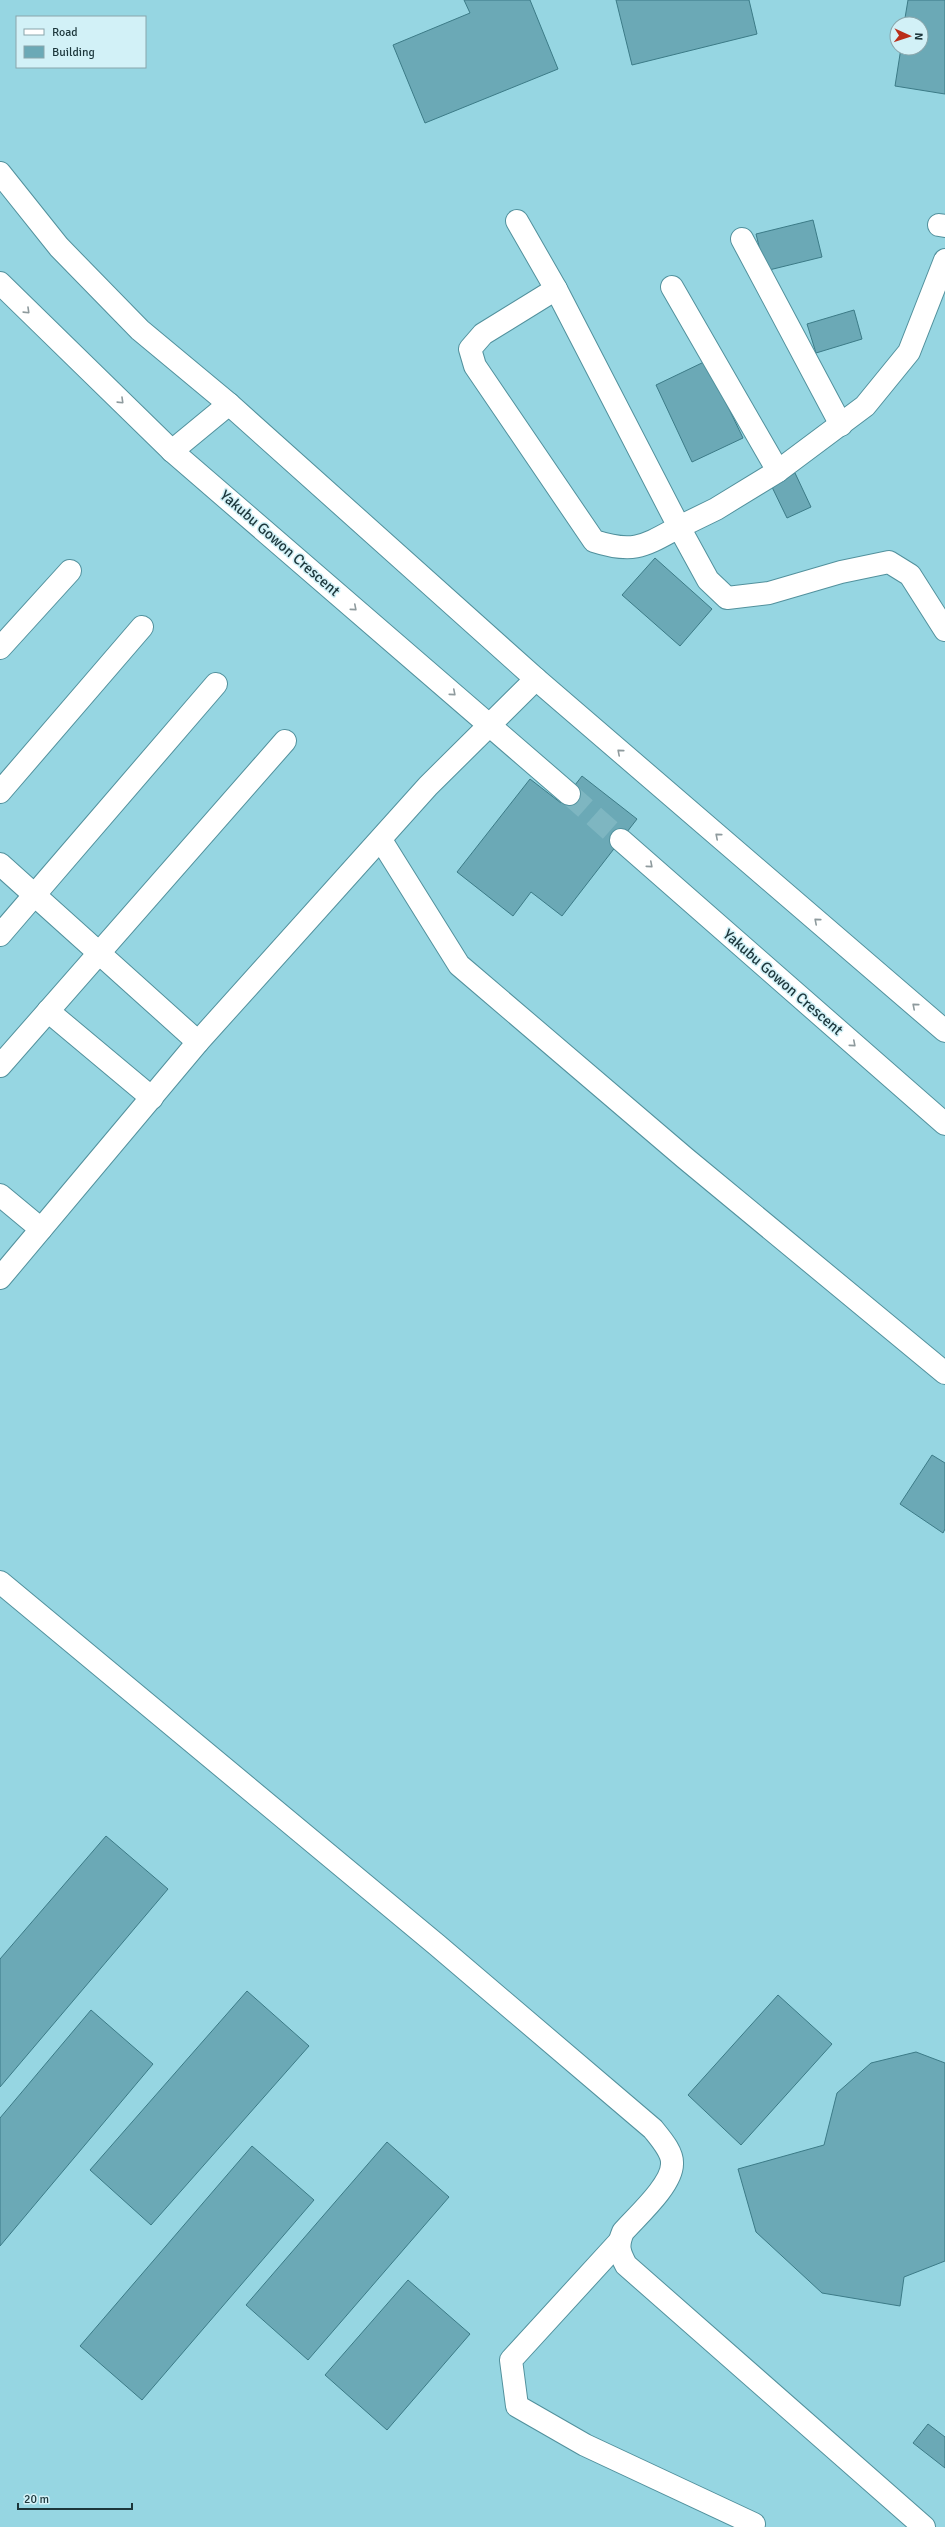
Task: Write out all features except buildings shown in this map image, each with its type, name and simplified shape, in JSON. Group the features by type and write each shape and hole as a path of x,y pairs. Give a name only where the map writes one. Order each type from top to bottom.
{"street":[{"path":"0,173 59,247 140,330 229,404 536,679 945,1031"},
{"path":"517,221 556,290 708,580 727,598 769,593 841,572 888,562 910,575 945,630"},
{"path":"742,239 841,424"},
{"path":"556,290 483,334 470,349 475,366 594,541 616,548 643,547 716,509 778,471 865,406 909,352 945,260"},
{"name":"Yakubu Gowon Crescent","path":"0,283 172,451 569,794"},
{"path":"672,287 778,471"},
{"path":"172,451 229,404"},
{"path":"0,648 70,570"},
{"path":"0,792 142,627"},
{"path":"0,1278 198,1042 428,786 536,679"},
{"path":"0,935 216,684"},
{"path":"0,1066 285,741"},
{"path":"381,840 459,965 686,1158 945,1373"},
{"name":"Yakubu Gowon Crescent","path":"621,840 945,1124"},
{"path":"0,864 198,1042"},
{"path":"48,1011 152,1098"},
{"path":"0,1195 41,1229"},
{"path":"0,1582 437,1945 654,2129 665,2144 672,2162 669,2179 623,2232 619,2242 511,2360 517,2406 585,2445 754,2524"},
{"path":"619,2242 619,2253 626,2265 924,2527"}],"tunnel":[{"path":"569,794 621,840"}]}
